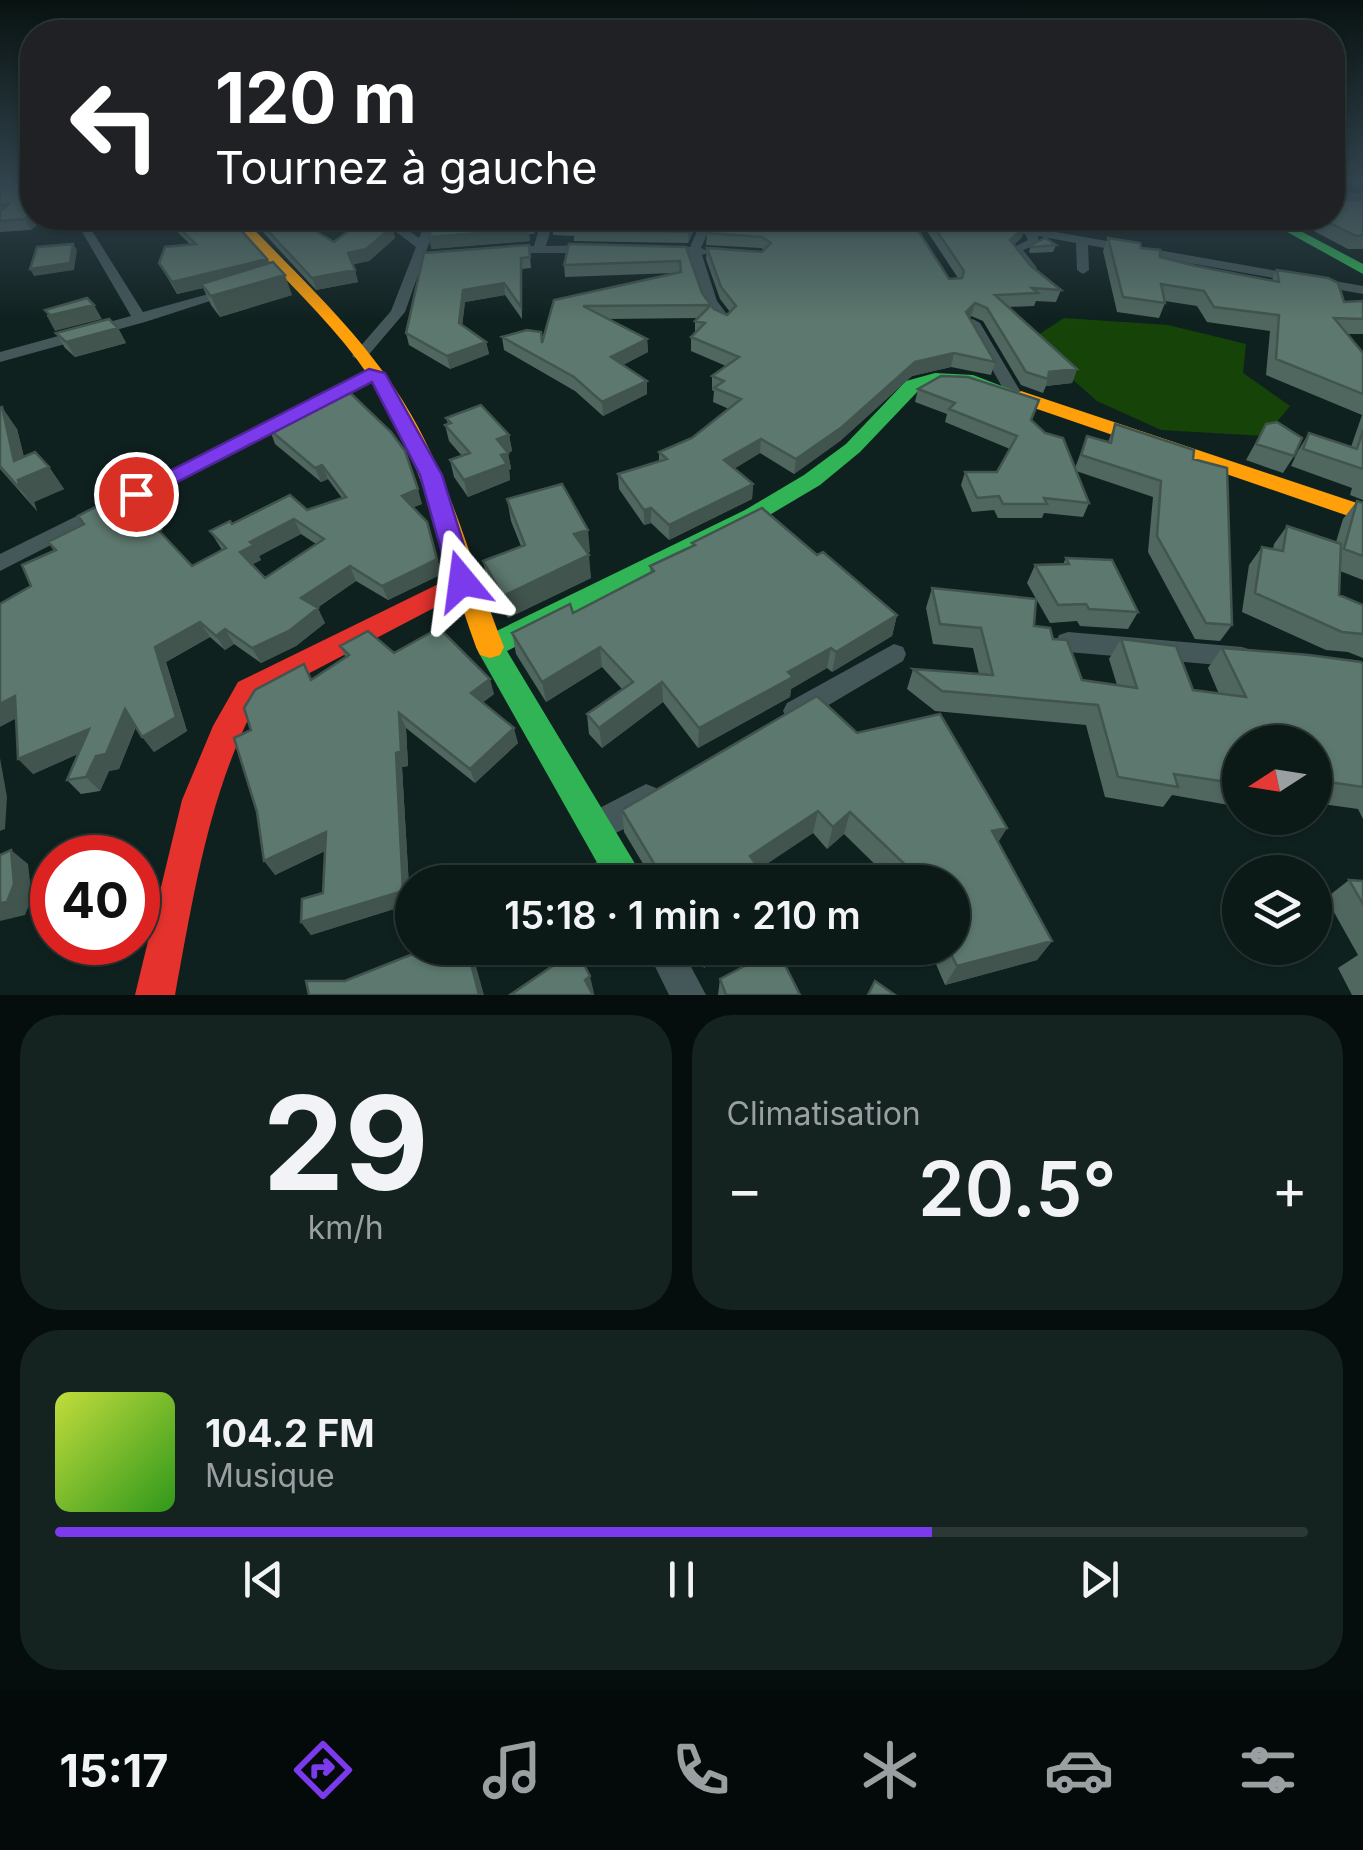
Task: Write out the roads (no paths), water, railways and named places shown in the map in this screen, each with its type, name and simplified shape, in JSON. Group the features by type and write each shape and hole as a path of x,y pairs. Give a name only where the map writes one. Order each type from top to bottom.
{"main road":[{"path":"246,230 279,277 368,365 431,475 462,581 490,647 618,865"},
{"path":"1290,230 1363,270"},
{"path":"490,647 754,515 812,480 853,448 912,384 952,377 1014,394 1363,512"},
{"path":"155,995 210,763 226,719 248,691 462,581"}],"street":[{"path":"86,230 140,320"},
{"path":"397,230 420,251 436,256"},
{"path":"0,563 368,365 398,312 428,230"},
{"path":"540,247 545,230"},
{"path":"701,230 694,251 710,302 725,321"},
{"path":"1027,230 1035,241 1016,249 1035,273"},
{"path":"1036,230 1363,290"},
{"path":"1082,239 1082,270"},
{"path":"487,252 540,247 605,249"},
{"path":"640,250 724,254"},
{"path":"0,358 251,286"},
{"path":"973,323 1014,394"},
{"path":"1068,642 1266,659"},
{"path":"767,728 894,654"},
{"path":"597,826 665,787"},
{"path":"671,965 688,995"}]}
